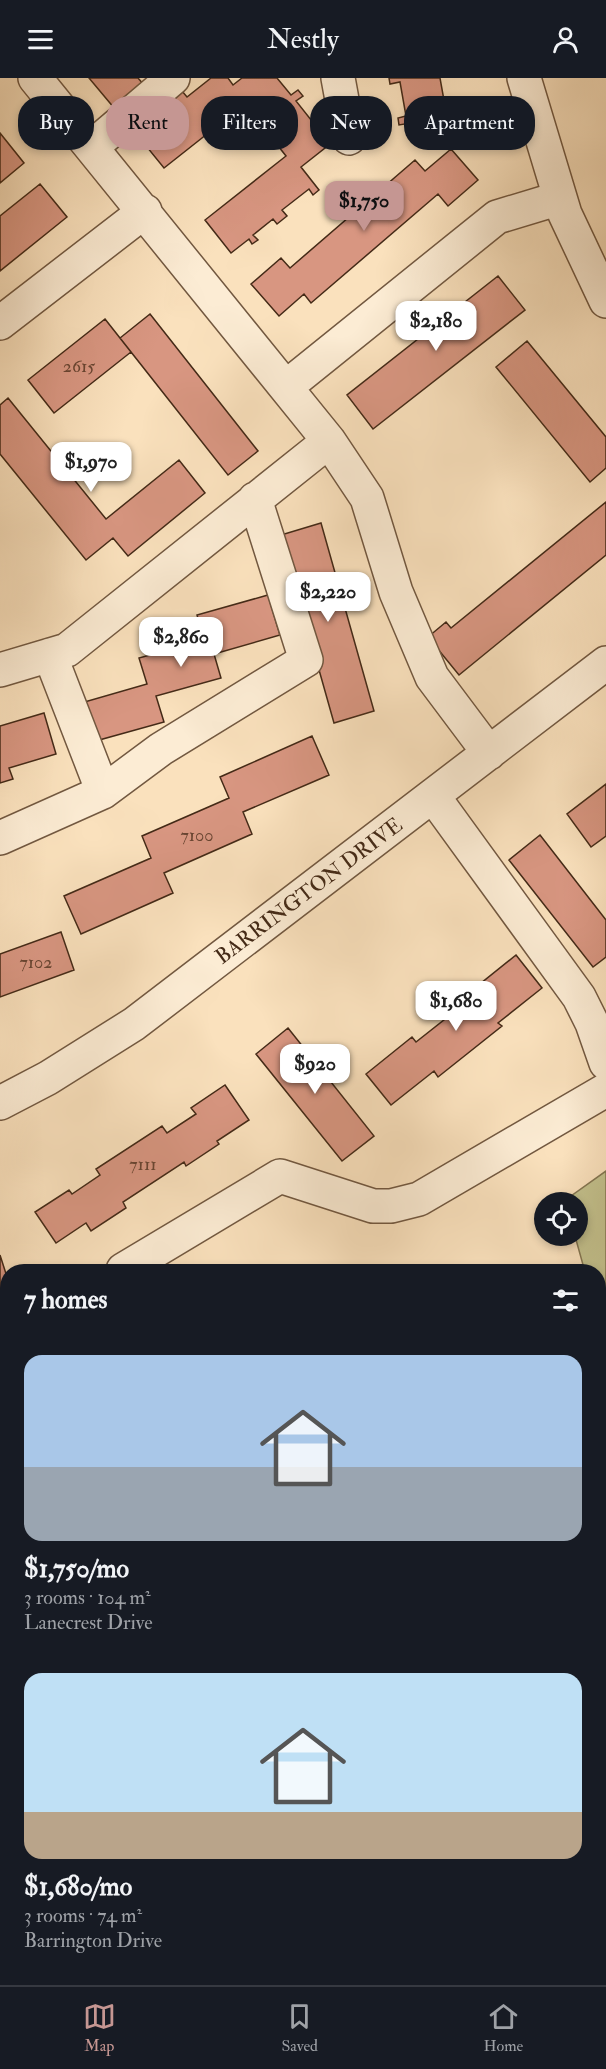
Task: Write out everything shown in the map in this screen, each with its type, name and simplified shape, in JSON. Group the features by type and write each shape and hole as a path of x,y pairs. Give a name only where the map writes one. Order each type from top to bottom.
{"street":[{"path":"35,78 50,96"},
{"path":"94,145 172,78"},
{"path":"338,78 341,96"},
{"path":"524,78 560,198 606,301"},
{"path":"94,147 329,441 367,498 396,592 432,677 489,753"},
{"path":"286,387 497,218 560,198"},
{"path":"0,323 145,211"},
{"path":"0,670 67,650 329,441"},
{"path":"0,838 104,792 161,749 306,660 255,499"},
{"path":"50,655 104,792"},
{"name":"BARRINGTON DRIVE","path":"0,1103 48,1078 134,1024 606,663"},
{"path":"433,796 579,997 606,1063"},
{"path":"133,1264 280,1176 373,1206 391,1206 419,1198 606,1090"}],"shaded area":[{"path":"606,1171 606,1264 583,1264 578,1246 588,1246 588,1192 577,1192"}],"building":[{"path":"89,78 138,78 144,85 135,96 106,96 106,98"},
{"path":"211,78 228,78 233,85 242,78 277,78 291,95 298,90 303,96 298,100 298,96 201,96 201,139 189,148 188,96"},
{"path":"389,78 440,78 443,96 404,96 404,105 400,82 390,84"},
{"path":"182,91 186,96 174,96"},
{"path":"298,104 310,119 310,150 322,150 301,167 319,190 313,195 309,189 282,210 287,216 277,224 273,219 253,235 258,240 252,244 249,239 231,253 205,220 286,156 281,150 298,150"},
{"path":"404,116 404,124 399,125 398,118"},
{"path":"0,133 24,163 0,183"},
{"path":"149,150 187,150 164,168"},
{"path":"452,150 478,180 448,206 438,194 311,303 304,294 279,316 251,284 281,258 290,268 415,160 425,171"},
{"path":"40,184 67,217 0,271 0,216"},
{"path":"498,276 525,310 373,429 347,395"},
{"path":"150,314 258,451 228,475 120,338"},
{"path":"105,319 131,352 54,413 28,380"},
{"path":"527,341 606,437 606,468 590,482 496,367"},
{"path":"8,398 106,519 179,460 205,493 128,556 113,538 86,560 0,454 0,405"},
{"path":"606,502 606,555 459,675 428,637 446,622 451,628"},
{"path":"321,523 374,711 334,723 281,535"},
{"path":"268,595 280,635 214,654 221,678 156,696 164,722 92,742 81,703 147,684 139,658 204,640 197,615"},
{"path":"44,713 56,754 9,768 13,779 0,783 0,726"},
{"path":"312,736 329,775 243,812 252,834 164,873 173,893 81,934 64,896 151,858 142,836 229,798 220,777"},
{"path":"606,784 606,836 591,847 567,814"},
{"path":"540,835 606,920 606,957 593,967 509,860"},
{"path":"61,932 74,970 0,997 0,954"},
{"path":"516,955 542,988 498,1023 502,1026 438,1077 434,1071 391,1105 366,1074 412,1037 416,1042 473,997 470,992"},
{"path":"288,1028 374,1136 342,1161 256,1054"},
{"path":"225,1085 249,1120 217,1141 219,1144 186,1166 184,1162 123,1202 126,1208 91,1231 86,1223 56,1243 35,1212 69,1190 72,1194 100,1175 96,1169 162,1126 167,1133 196,1114 191,1108"}]}
